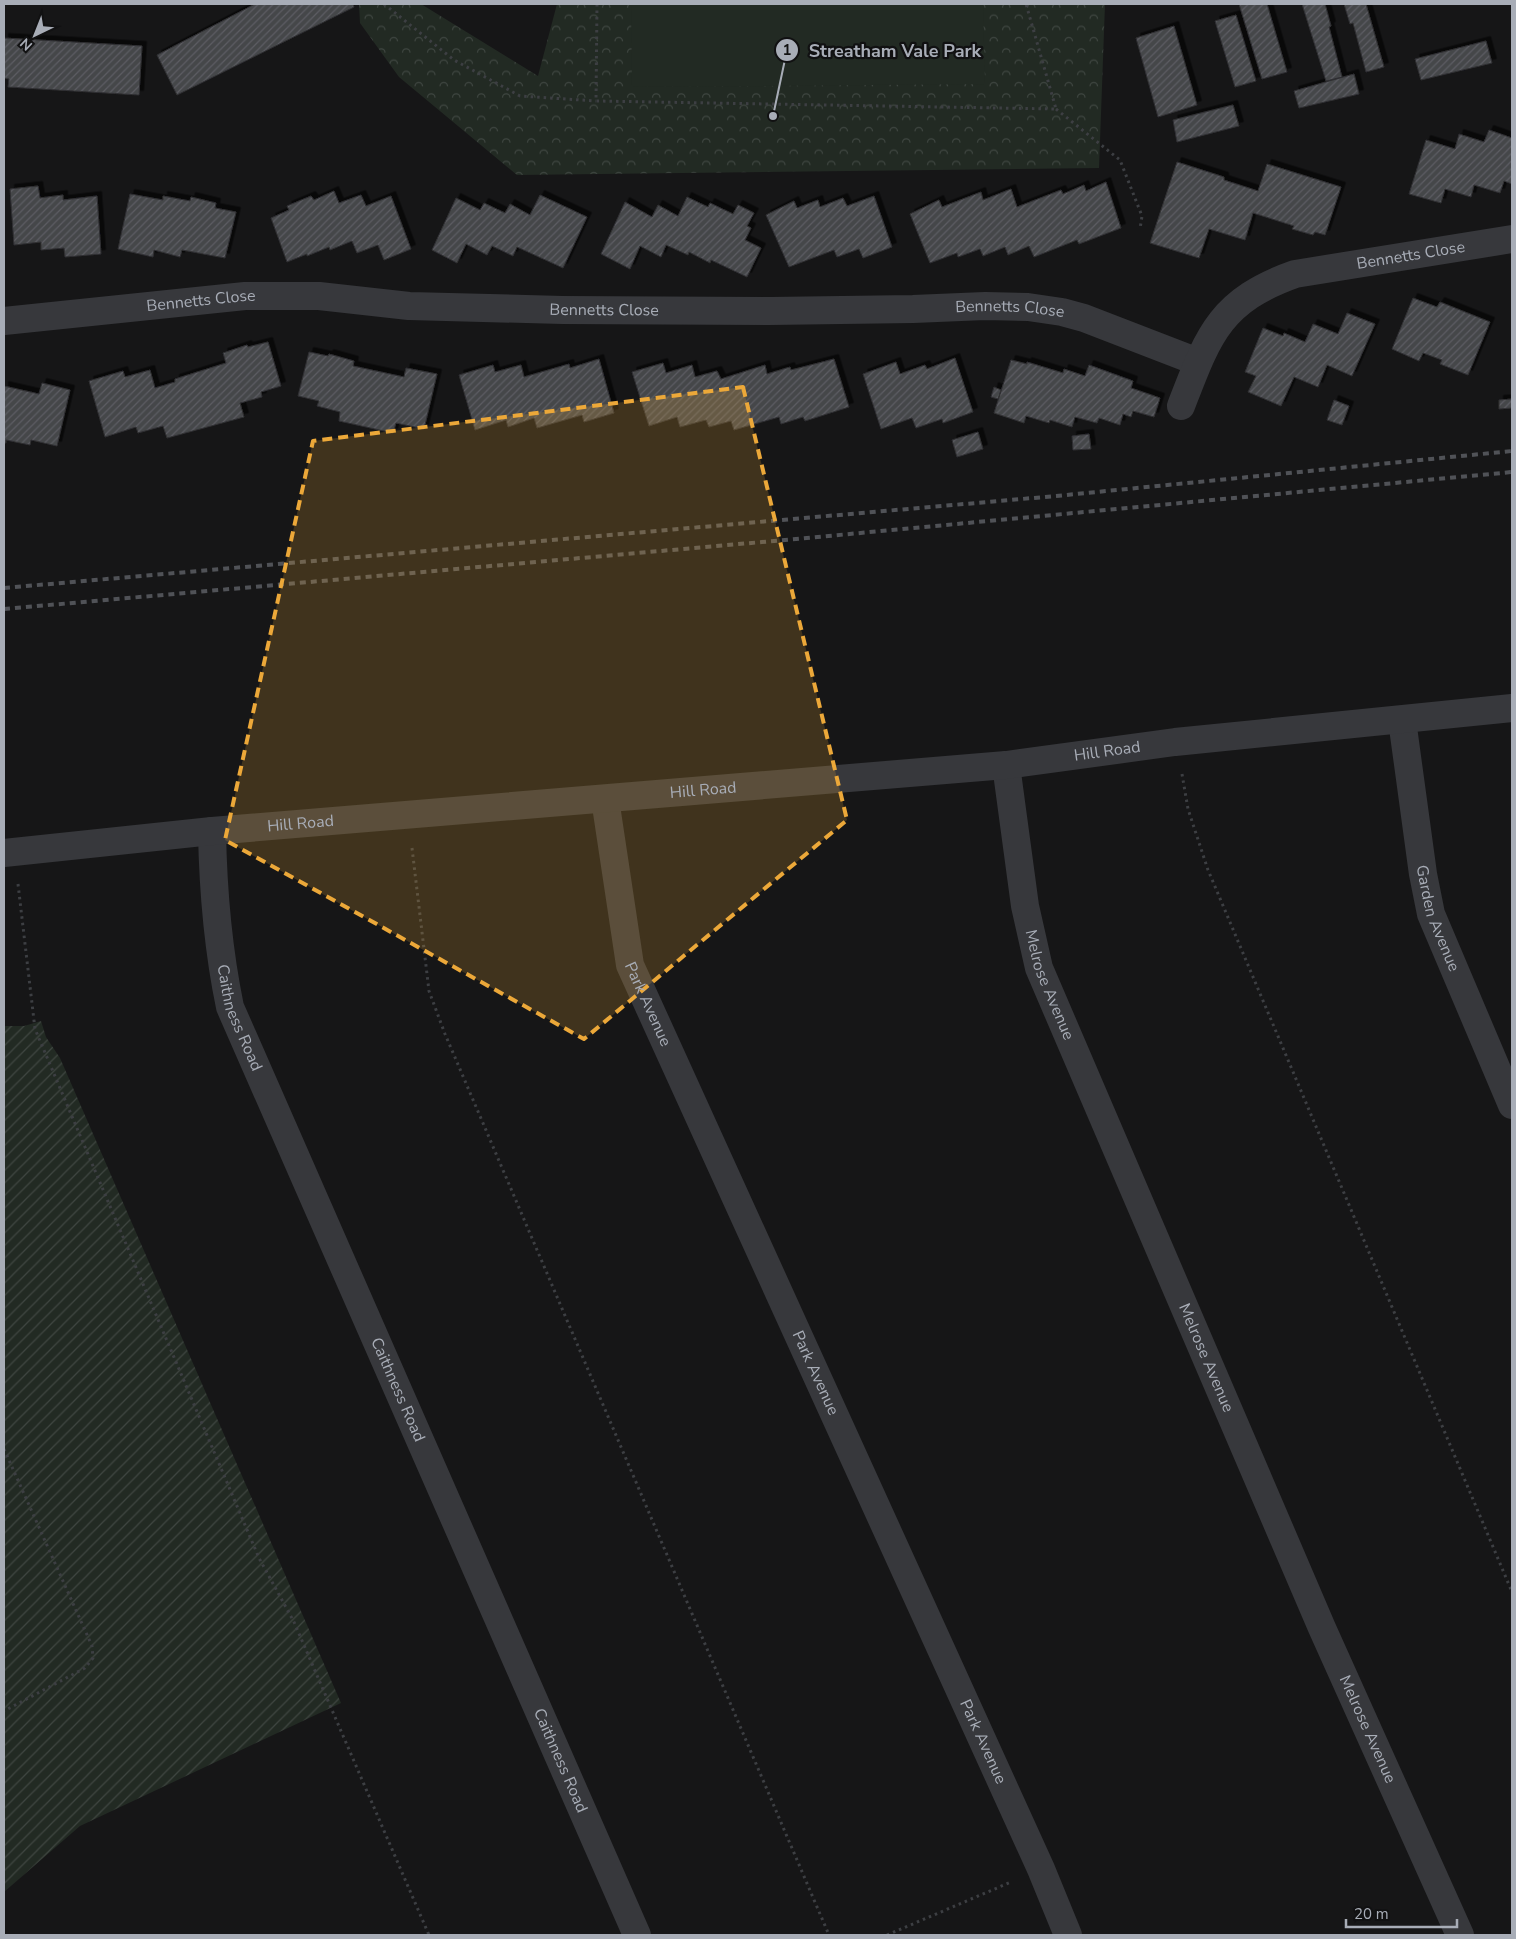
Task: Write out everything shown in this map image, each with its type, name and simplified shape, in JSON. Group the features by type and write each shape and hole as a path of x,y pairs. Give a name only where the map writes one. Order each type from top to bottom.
{"street":[{"name":"Bennetts Close","path":"1181,406 1207,341 1226,316 1245,298 1276,281 1295,274 1351,264 1512,239"},
{"name":"Bennetts Close","path":"4,322 245,296 274,295 319,296 409,306 562,310 779,311 1010,306 1046,309 1076,316 1198,362"},
{"name":"Hill Road","path":"9,852 212,831 1006,765 1175,742 1512,708"},
{"name":"Garden Avenue","path":"1402,720 1423,874 1431,914 1512,1106"},
{"name":"Melrose Avenue","path":"1006,765 1025,906 1039,968 1322,1628 1460,1935"},
{"name":"Park Avenue","path":"605,799 630,965 1041,1869 1068,1935"},
{"name":"Caithness Road","path":"212,831 221,964 230,1007 636,1935"}],"path":[{"path":"384,4 454,60 520,96 596,101 1056,109"},
{"path":"596,101 597,4"},
{"path":"1026,4 1056,109 1120,160 1142,216 1140,229"},
{"path":"1175,742 1188,809 1208,870 1512,1592"},
{"path":"410,815 428,991 829,1935"},
{"path":"9,852 36,1029 259,1558 294,1622 429,1935"},
{"path":"4,1449 92,1646 93,1658 85,1668 4,1711"},
{"path":"887,1935 1041,1869"}],"highlighted area":[{"path":"743,387 847,820 584,1039 225,840 313,441"}],"green space":[{"path":"359,4 421,4 538,76 557,4 1105,4 1099,168 517,175 399,77 360,23"},
{"path":"631,4 983,4 985,84 632,87"},
{"path":"41,1021 46,1037 60,1058 341,1703 80,1826 4,1892 4,1026 24,1026"}],"building":[{"path":"255,4 353,4 354,7 177,95 157,55"},
{"path":"1239,4 1267,4 1287,72 1262,79"},
{"path":"1302,4 1325,4 1342,77 1326,81"},
{"path":"1344,4 1366,4 1384,67 1366,72 1353,23 1350,24"},
{"path":"1236,15 1256,81 1235,87 1215,21"},
{"path":"1174,26 1197,105 1158,117 1136,38"},
{"path":"4,38 142,46 139,95 8,87 9,79 4,78"},
{"path":"1486,41 1492,63 1421,80 1415,59"},
{"path":"1354,74 1359,94 1299,108 1294,91"},
{"path":"1233,105 1239,126 1177,142 1173,120"},
{"path":"1489,130 1512,138 1512,184 1504,181 1500,193 1474,185 1471,197 1445,189 1441,203 1409,194 1426,140 1455,149 1459,134 1484,142"},
{"path":"1177,162 1224,177 1224,180 1258,191 1267,164 1341,187 1325,235 1315,232 1313,235 1292,229 1294,226 1253,213 1245,240 1209,229 1199,258 1150,243"},
{"path":"1106,182 1121,228 1079,244 1077,240 1034,257 1029,246 1008,255 1005,247 983,256 980,249 958,257 957,253 930,263 910,214 939,200 942,207 981,192 983,200 1011,189 1017,207 1061,190 1063,194 1084,185 1086,191"},
{"path":"38,186 40,198 63,195 63,200 97,196 101,254 65,257 64,248 41,250 41,242 14,245 10,189"},
{"path":"334,191 339,203 361,195 366,206 391,196 411,249 384,260 378,245 357,253 352,241 330,250 329,247 287,262 271,218 289,210 287,206 311,196 314,200"},
{"path":"130,194 163,200 163,196 190,201 191,197 216,203 215,208 236,212 225,258 182,250 180,257 154,250 153,257 118,249"},
{"path":"540,195 587,217 563,268 517,247 513,256 492,246 487,255 466,244 457,263 432,250 456,198 480,210 484,203 505,213 510,204 530,215"},
{"path":"874,196 892,247 863,258 859,249 837,257 834,250 789,267 766,215 794,201 797,208 818,200 820,207 843,198 847,206"},
{"path":"687,197 708,207 710,203 733,214 738,205 754,213 747,226 751,228 745,240 761,248 747,277 711,260 710,263 689,252 688,255 666,245 661,257 640,246 630,269 601,254 625,202 652,217 658,205 678,216"},
{"path":"1413,298 1437,307 1440,302 1490,322 1468,375 1440,364 1442,360 1423,353 1419,361 1392,349"},
{"path":"1347,313 1375,324 1352,376 1327,365 1318,387 1294,377 1281,406 1248,392 1256,376 1245,372 1263,328 1283,336 1284,333 1305,342 1313,324 1338,334"},
{"path":"268,342 281,386 261,392 262,397 240,403 244,417 167,438 163,426 138,433 136,427 105,437 89,381 123,371 125,377 150,370 155,388 175,382 175,379 226,363 223,353 247,345 248,347"},
{"path":"309,352 328,356 329,354 354,361 353,366 404,377 406,368 437,374 424,429 396,423 393,433 339,421 340,412 317,406 319,401 298,396"},
{"path":"955,358 973,412 943,423 942,419 916,428 912,418 881,429 863,374 896,362 900,374 925,365 927,369"},
{"path":"599,359 614,413 584,422 582,415 537,428 534,418 508,427 506,420 475,430 459,375 493,365 495,372 521,365 524,377 569,364 570,368"},
{"path":"834,359 849,407 805,421 803,417 781,424 779,417 734,430 731,421 709,427 706,420 680,427 677,417 649,426 632,372 663,363 666,373 692,365 695,377 717,371 721,379 765,365 767,374 790,367 791,370"},
{"path":"1011,360 1027,364 1027,362 1063,373 1064,369 1085,376 1089,365 1133,381 1131,388 1160,398 1154,417 1133,411 1131,417 1123,414 1120,425 1099,418 1097,423 1075,417 1072,427 1050,420 1049,423 1026,416 1024,423 994,413"},
{"path":"42,383 70,390 57,446 31,440 30,445 6,440 6,443 4,443 4,386 39,394"},
{"path":"994,387 1001,390 998,399 991,397"},
{"path":"1512,399 1512,408 1499,409 1499,400"},
{"path":"1334,400 1349,406 1342,425 1327,420"},
{"path":"978,432 983,449 957,457 952,440"},
{"path":"1089,434 1091,449 1073,450 1072,436"}],"railway":[{"path":"4,588 1056,496 1512,451"},
{"path":"4,609 796,539 1512,472"}],"place":[{"name":"Streatham Vale Park","path":"773,116"}]}
